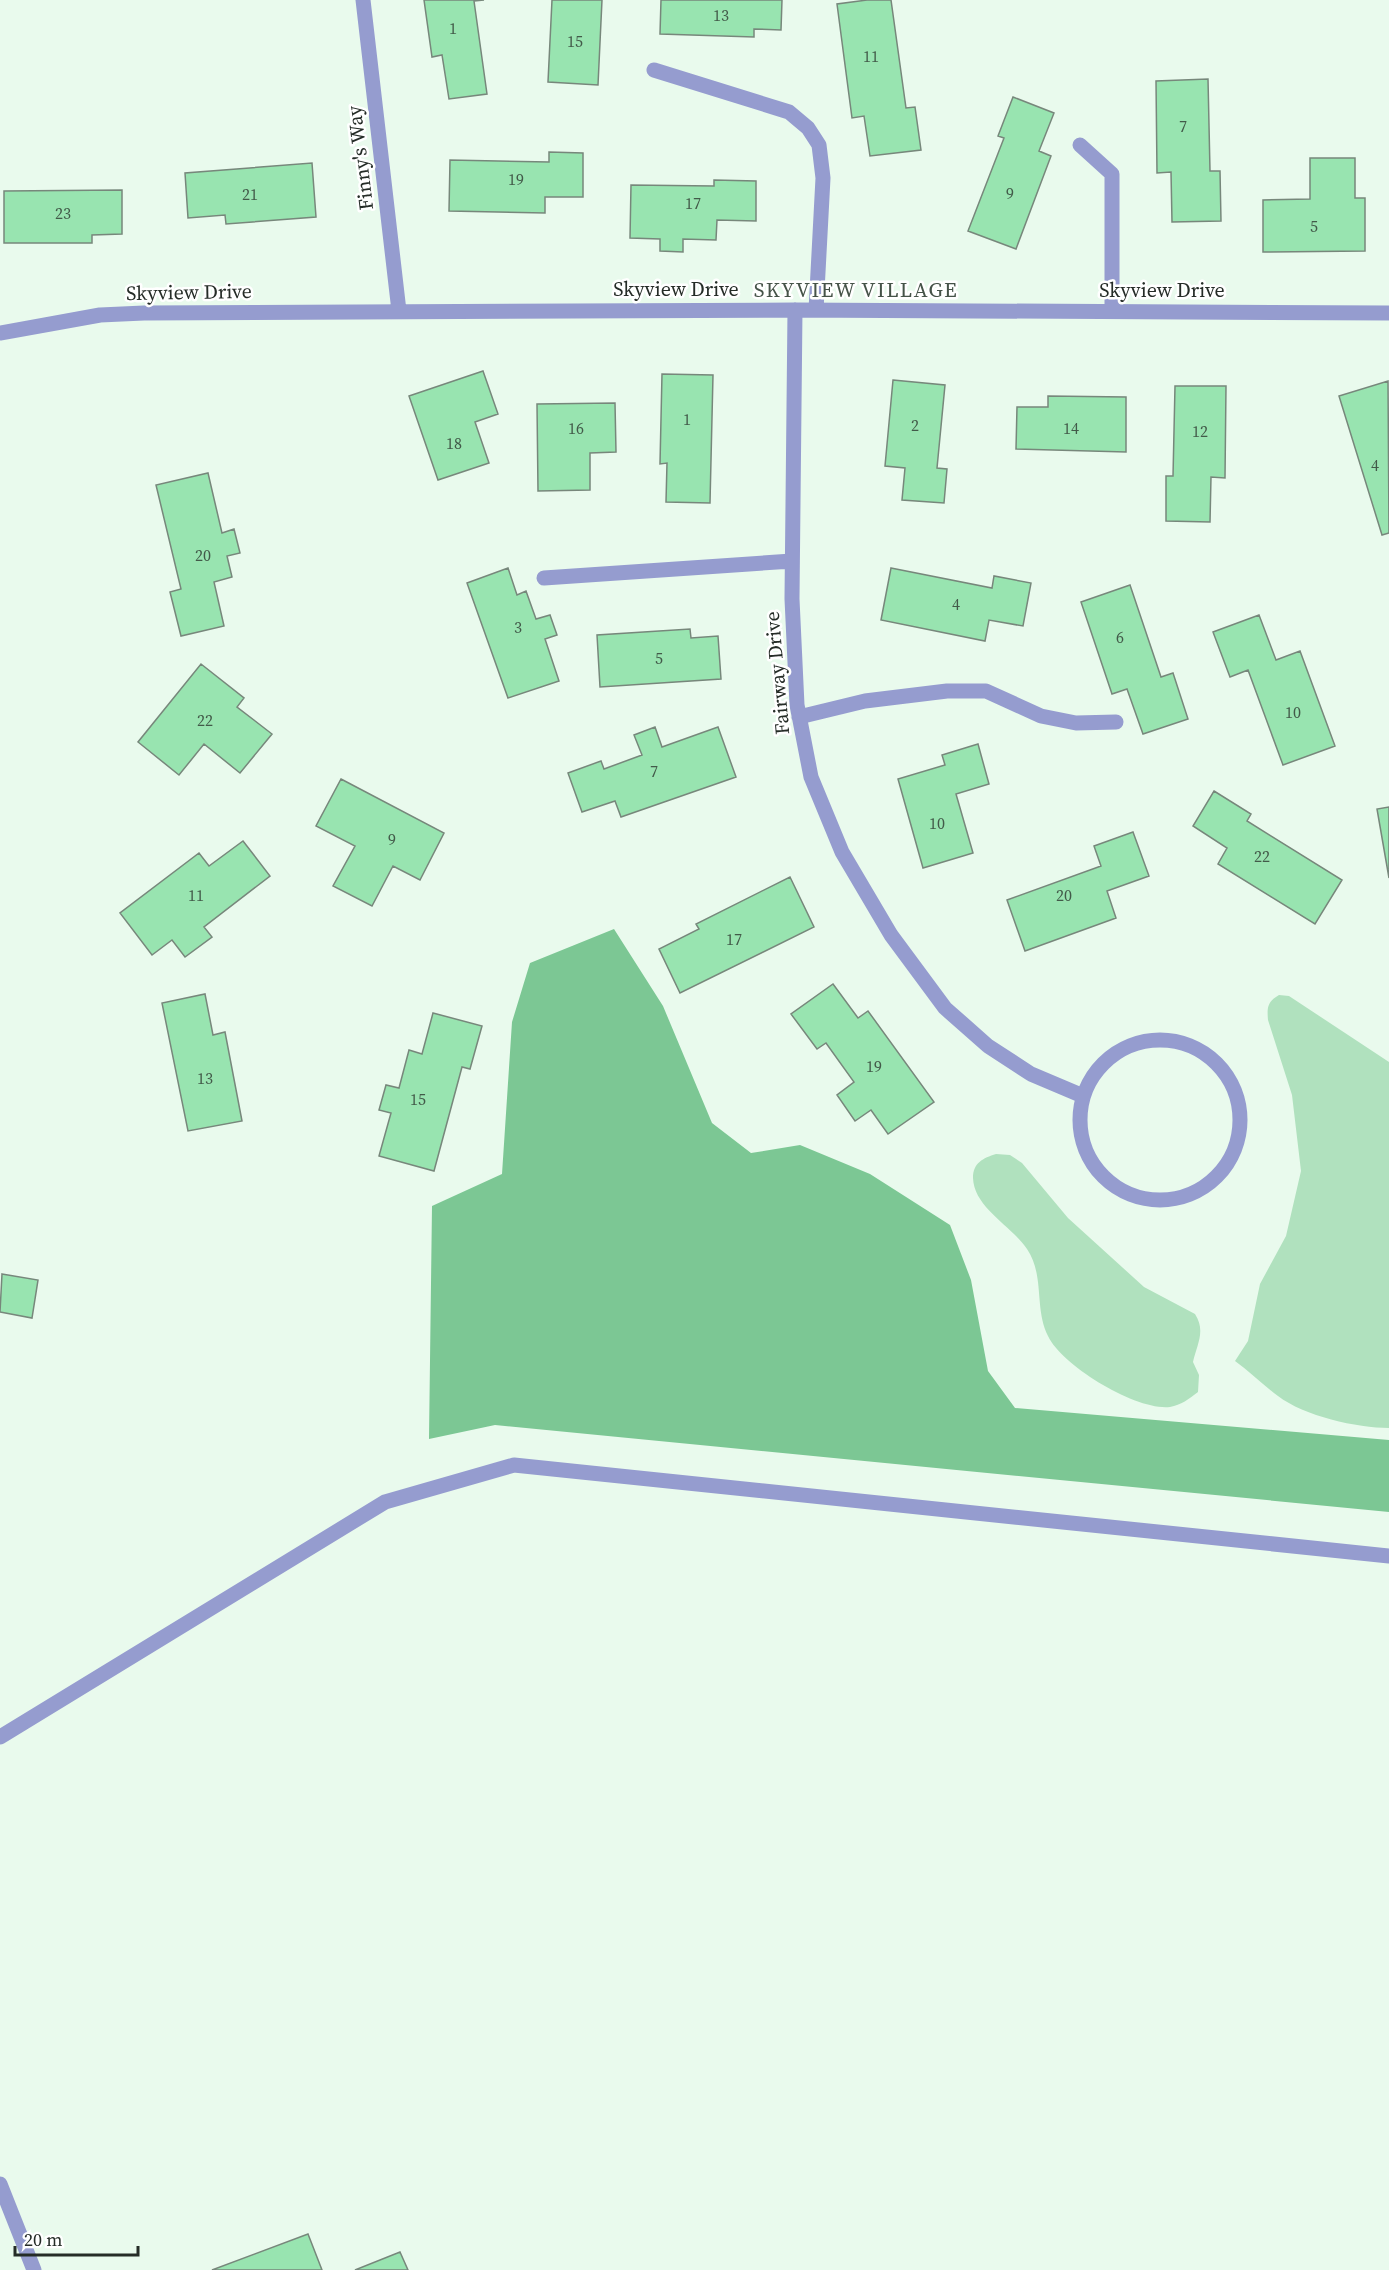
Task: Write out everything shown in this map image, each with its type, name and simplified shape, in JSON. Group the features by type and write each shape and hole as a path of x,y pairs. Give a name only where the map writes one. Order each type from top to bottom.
{"street":[{"name":"Finny's Way","path":"363,0 399,311"},
{"path":"654,70 789,112 808,128 819,145 823,178 816,310"},
{"path":"1080,145 1112,174 1112,310"},
{"name":"Skyview Drive","path":"0,333 100,315 399,311 795,310 1389,313"},
{"name":"Fairway Drive","path":"795,310 792,561 799,717 811,777 842,852 891,935 945,1008 988,1046 1031,1074 1083,1096"},
{"path":"544,578 792,561"},
{"path":"799,717 865,701 947,691 986,691 1041,716 1076,723 1116,722"},
{"path":"1160,1040 1184,1044 1207,1056 1230,1081 1240,1113 1236,1146 1228,1162 1204,1187 1171,1199 1135,1196 1104,1178 1093,1164 1081,1131 1083,1096 1100,1067 1127,1047 1160,1040"},
{"path":"0,1737 385,1502 514,1465 1389,1556"},
{"path":"0,2184 34,2270"}],"green space":[{"path":"614,929 663,1006 712,1123 751,1153 800,1145 870,1174 950,1225 971,1280 988,1371 1015,1408 1389,1440 1389,1512 495,1425 429,1439 432,1206 502,1174 512,1022 530,963"},
{"path":"1279,995 1289,996 1389,1062 1389,1428 1331,1420 1302,1409 1278,1396 1235,1361 1248,1341 1260,1284 1286,1236 1301,1171 1292,1095 1268,1020 1269,1006 1272,1000"},
{"path":"996,1154 1010,1155 1022,1163 1068,1218 1144,1287 1195,1314 1200,1326 1193,1362 1199,1375 1198,1392 1170,1407 1139,1402 1084,1373 1056,1348 1044,1325 1036,1270 1027,1249 987,1208 975,1189 973,1173 975,1168 983,1159"}],"building":[{"path":"424,0 484,0 474,1 487,94 449,99 442,55 432,57"},
{"path":"552,0 602,0 598,85 548,82"},
{"path":"661,0 782,0 781,30 754,29 754,37 660,34"},
{"path":"891,0 906,108 915,107 921,150 870,156 864,116 852,118 837,4"},
{"path":"1208,79 1210,171 1220,171 1221,221 1172,222 1171,172 1157,173 1156,81"},
{"path":"1013,97 1054,113 1039,151 1051,156 1016,249 968,231 1004,138 998,136"},
{"path":"549,152 583,153 583,197 545,197 545,213 449,211 450,160 549,162"},
{"path":"1310,158 1355,158 1355,198 1365,198 1365,251 1263,252 1263,200 1310,199"},
{"path":"312,163 316,217 226,224 225,215 188,218 185,173"},
{"path":"714,180 756,181 756,221 717,220 716,240 683,239 683,252 660,251 660,239 630,238 631,185 714,186"},
{"path":"122,190 122,234 92,235 92,243 4,243 4,191"},
{"path":"483,371 498,414 475,422 489,463 438,480 409,396"},
{"path":"662,374 713,375 710,503 666,502 667,463 660,464"},
{"path":"893,380 945,385 937,468 947,469 944,503 902,500 905,468 885,466"},
{"path":"1388,381 1389,533 1382,535 1339,396"},
{"path":"1175,386 1226,386 1225,478 1211,477 1210,522 1166,521 1166,476 1173,476"},
{"path":"1048,396 1126,397 1126,452 1016,449 1017,407 1048,407"},
{"path":"615,403 616,452 590,453 590,490 538,491 537,404"},
{"path":"208,473 222,533 234,529 240,553 227,556 232,577 214,582 224,626 181,636 170,592 181,589 156,485"},
{"path":"508,568 517,595 526,591 536,619 550,615 557,635 545,639 559,681 508,698 467,583"},
{"path":"891,568 992,588 994,576 1031,583 1023,626 989,620 985,641 881,620"},
{"path":"1130,585 1161,677 1173,673 1188,719 1143,734 1127,689 1112,694 1081,602"},
{"path":"1259,615 1276,660 1300,651 1335,746 1283,765 1248,670 1230,677 1213,632"},
{"path":"690,629 691,638 718,636 721,679 600,687 597,635"},
{"path":"201,664 244,698 237,707 272,734 240,773 204,744 179,775 138,742"},
{"path":"655,727 662,747 718,727 736,777 621,817 615,801 582,812 568,773 601,761 604,769 642,755 634,735"},
{"path":"978,744 989,784 956,794 973,853 923,868 898,779 945,765 942,755"},
{"path":"341,779 444,833 420,880 393,866 372,906 333,886 355,846 316,826"},
{"path":"1214,791 1251,814 1247,821 1342,880 1315,924 1218,864 1227,848 1193,826"},
{"path":"1389,807 1389,878 1377,809"},
{"path":"1133,832 1149,876 1107,891 1116,918 1025,951 1007,900 1101,866 1094,846"},
{"path":"243,841 270,876 204,927 212,937 185,957 172,940 152,955 120,913 199,853 209,866"},
{"path":"790,877 814,927 680,993 659,949 699,929 696,924"},
{"path":"833,984 858,1018 868,1011 934,1102 888,1134 871,1110 855,1121 837,1095 854,1082 826,1043 817,1049 791,1014"},
{"path":"205,994 213,1035 225,1032 242,1121 188,1131 162,1003"},
{"path":"433,1013 482,1026 470,1069 462,1067 434,1171 379,1156 391,1113 379,1110 386,1085 399,1088 409,1050 422,1054"},
{"path":"2,1274 38,1280 32,1318 0,1312"},
{"path":"308,2234 322,2270 212,2270"},
{"path":"400,2252 408,2270 355,2270"}],"district":[{"name":"SKYVIEW VILLAGE","path":"856,290"}]}
